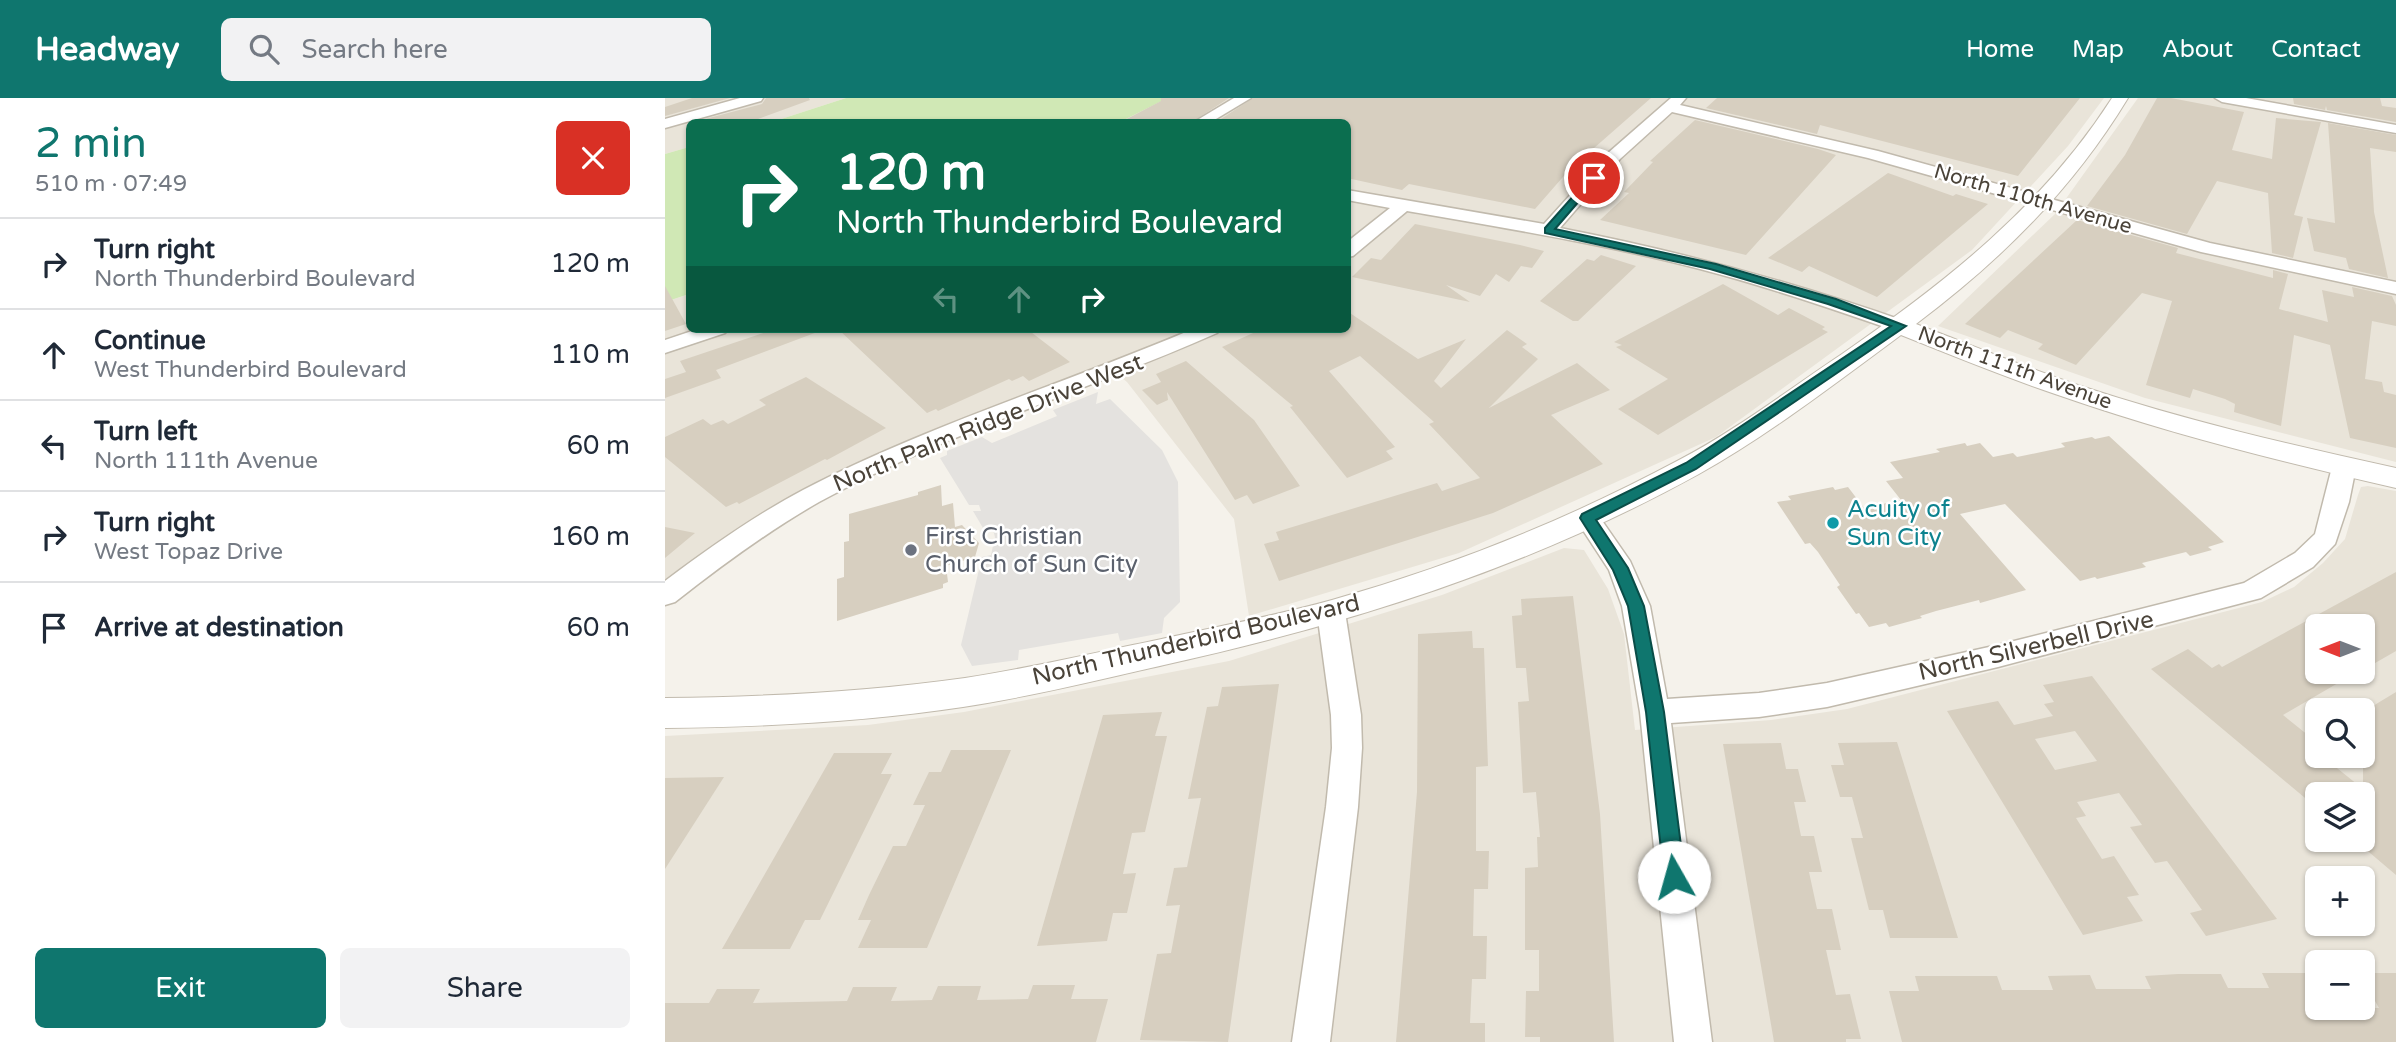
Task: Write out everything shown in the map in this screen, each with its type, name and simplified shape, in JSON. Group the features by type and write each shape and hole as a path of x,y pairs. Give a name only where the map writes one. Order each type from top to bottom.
{"street":[{"path":"665,124 756,98"},
{"path":"1206,119 1244,98"},
{"name":"North Thunderbird Boulevard","path":"665,713 725,713 935,696 1069,673 1331,612 1475,564 1587,518 1691,466 1900,326 1950,287 2041,201 2083,152 2120,98"},
{"path":"2222,98 2396,129"},
{"path":"1548,231 1614,156 1674,103"},
{"name":"North 110th Avenue","path":"1674,103 1872,153 2207,248 2396,288"},
{"name":"North 111th Avenue","path":"1351,196 1548,231 1712,267 1832,302 2026,376 2080,393 2194,428 2396,478"},
{"path":"1351,249 1403,205"},
{"path":"665,347 706,333"},
{"name":"North Palm Ridge Drive West","path":"665,595 728,548 831,486 902,452 1144,359 1201,333"},
{"name":"North Silverbell Drive","path":"1655,712 1759,705 1827,695 2035,647 2252,591 2304,560 2326,538 2344,467"},
{"path":"1587,518 1621,568 1636,606 1655,712 1693,1042"},
{"path":"1311,1042 1342,807 1347,748 1346,715 1331,612"}],"shaded area":[{"path":"665,98 846,98 781,119 686,119 686,148 665,154"},
{"path":"1168,98 2104,98 2068,146 1972,250 1716,437 1459,553 1249,616 1234,519 1127,382 1105,364 978,413 794,494 704,551 665,584 665,302 686,295 686,333 1351,333 1351,119 1126,119"},
{"path":"2138,98 2396,98 2396,462 2145,398 1938,326 2055,214"},
{"path":"1098,392 1096,404 1110,399 1162,450 1178,482 1180,602 1164,618 1162,633 1120,641 1118,633 1019,650 1018,660 972,666 961,645 982,557 991,555 995,537 992,526 983,528 973,511 981,511 979,505 969,505 940,458 947,455 947,451 982,437 992,443 1057,416 1053,410"},
{"path":"2361,487 2396,491 2396,1042 665,1042 665,736 868,725 964,712 1229,661 1442,595 1564,548 1584,550 1608,589 1624,634 1635,730 1771,720 1847,709 2262,602 2294,587 2323,563 2345,539"}],"green space":[{"path":"846,98 1168,98 1126,119 781,119"},
{"path":"686,148 686,295 665,302 665,154"}],"building":[{"path":"692,98 730,98 665,116 665,107"},
{"path":"766,98 810,100 758,119 705,119 762,104"},
{"path":"1161,98 1229,98 1197,119 1127,119 1161,101"},
{"path":"1253,98 1651,98 1569,170 1535,209 1409,184 1402,190 1351,179 1351,119 1221,119"},
{"path":"1717,98 2080,98 2018,176 1820,125 1817,134 1706,108"},
{"path":"2157,98 2171,98 2244,112 2232,150 2272,159 2276,118 2321,122 2294,215 2303,217 2293,258 2272,253 2268,193 2217,181 2187,234 2087,206 2125,155"},
{"path":"2293,98 2380,98 2382,106 2396,108 2396,122 2327,110 2326,106 2325,110 2294,104"},
{"path":"1695,120 1836,155 1746,255 1600,220 1629,193 1624,192 1653,162 1650,161"},
{"path":"2328,123 2396,135 2396,152 2370,148 2374,212 2388,278 2349,269 2346,258 2314,251 2307,218 2335,223"},
{"path":"1888,173 1953,196 1956,194 1988,204 1877,297 1809,266 1802,272 1768,258"},
{"path":"2077,220 2178,248 2176,253 2273,278 2273,270 2288,274 2279,309 2328,322 2322,290 2354,297 2352,287 2392,296 2396,305 2396,326 2372,321 2365,379 2382,382 2384,392 2396,395 2396,448 2350,438 2330,345 2294,335 2281,426 2234,412 2235,404 2193,389 2190,398 2146,385 2172,301 2142,293 2076,365 2038,349 2043,344 2008,330 2000,338 1965,324"},
{"path":"1415,224 1544,251 1532,268 1521,266 1509,282 1496,274 1480,296 1446,285 1470,302 1352,277 1371,258 1381,260"},
{"path":"1601,255 1636,266 1578,321 1573,321 1540,301 1587,259 1594,261"},
{"path":"1723,284 1778,315 1789,308 1825,327 1822,329 1828,332 1658,435 1618,409 1668,379 1616,347 1622,345 1614,342"},
{"path":"665,286 686,324 665,331"},
{"path":"1351,314 1418,359 1466,339 1434,381 1441,388 1507,330 1527,344 1522,347 1538,359 1489,408 1577,363 1610,390 1551,415 1603,464 1493,513 1279,581 1264,544 1279,540 1276,532 1437,483 1442,491 1480,478 1429,424 1434,422 1360,356 1329,371 1395,447 1386,451 1393,459 1347,478 1290,407 1293,406 1222,347 1253,333 1351,333"},
{"path":"763,333 815,333 716,370 721,378 665,398 665,379 686,372 680,361"},
{"path":"842,333 1032,333 1070,362 1029,381 1023,376 1012,381 1009,379 938,411 936,409 927,413"},
{"path":"1186,361 1254,420 1300,486 1253,504 1247,495 1235,500 1167,392 1168,400 1157,405 1142,390 1161,382 1156,374"},
{"path":"806,377 886,428 739,504 737,502 726,507 665,457 665,437 703,419 711,425 723,420 728,424 766,405 759,400"},
{"name":"Acuity of Sun City","path":"2109,436 2224,542 2208,547 2212,550 2190,556 2186,552 2142,563 2146,567 2080,581 2005,504 1960,514 2026,590 1980,603 1979,600 1936,611 1920,616 1922,618 1889,627 1886,623 1869,627 1837,587 1840,585 1818,552 1810,543 1805,544 1777,502 1791,500 1788,496 1833,487 1835,490 1848,487 1864,508 1901,500 1886,481 1903,478 1890,462 1940,452 1936,449 1965,443 1967,446 1980,443 1993,457 2013,453 2017,457 2065,447 2061,443"},
{"name":"First Christian Church of Sun City","path":"941,485 942,506 953,503 955,527 962,525 979,543 975,557 946,566 948,582 943,584 943,588 837,621 837,579 844,577 844,542 849,541 849,514 918,495 918,492"},
{"path":"665,527 695,533 665,558"},
{"path":"2396,572 2396,651 2375,663 2375,614 2319,614"},
{"path":"1573,596 1600,814 1614,1042 1540,1042 1540,1037 1525,1037 1526,991 1539,991 1539,950 1525,950 1525,868 1538,867 1537,837 1540,837 1536,792 1523,793 1518,702 1529,701 1526,668 1516,668 1512,616 1522,615 1521,599"},
{"path":"2305,622 2305,684 2336,684 2312,698 2305,698 2305,702 2283,715 2305,733 2305,768 2337,768 2354,782 2305,782 2305,798 2151,669 2188,649 2212,668 2219,664 2222,667"},
{"path":"1472,631 1473,648 1484,648 1488,766 1476,767 1476,851 1489,851 1488,889 1474,889 1473,936 1487,936 1486,979 1472,979 1470,1023 1485,1023 1485,1042 1396,1042 1417,792 1418,634"},
{"path":"2092,676 2277,919 2206,936 2190,913 2202,910 2167,861 2155,863 2130,827 2142,825 2119,793 2077,802 2086,816 2076,818 2102,859 2114,856 2139,895 2127,897 2143,921 2083,935 1947,711 1998,701 2014,725 2053,716 2044,704 2054,702 2043,685","holes":["2075,731 2097,761 2055,770 2035,739"]},
{"path":"1279,684 1228,1042 1140,1040 1157,954 1171,953 1180,905 1166,906 1174,868 1187,867 1201,798 1188,799 1207,707 1218,706 1222,687"},
{"path":"2396,692 2396,875 2369,852 2375,852 2375,782 2363,782 2363,768 2375,768 2375,705"},
{"path":"1162,712 1155,736 1167,736 1145,832 1132,833 1123,874 1136,873 1127,913 1113,913 1107,941 1037,946 1103,715"},
{"path":"1897,742 1958,938 1890,938 1883,910 1869,910 1851,838 1863,838 1852,797 1840,797 1831,765 1844,765 1838,743"},
{"path":"1781,743 1786,769 1798,769 1806,802 1794,802 1801,836 1814,836 1822,872 1809,872 1817,909 1832,909 1841,950 1826,950 1836,995 1850,994 1861,1039 1846,1039 1846,1042 1774,1042 1723,744"},
{"path":"951,750 1011,750 927,948 858,948 871,920 858,920 869,895 893,846 906,846 925,805 913,805 929,772 941,772"},
{"path":"834,753 892,753 881,774 892,774 820,920 805,920 790,949 722,949"},
{"path":"724,777 665,869 665,778"},
{"path":"2262,973 2305,973 2305,1020 2375,1020 2375,1008 2379,1008 2375,1001 2375,973 2396,973 2396,1042 1902,1042 1889,991 1919,991 1915,976 1997,976 2002,990 2053,990 2048,976 2090,975 2096,989 2151,989 2145,976 2221,974 2228,988 2269,988"},
{"path":"1033,985 1075,985 1071,999 1108,999 1096,1042 665,1042 665,1003 709,1003 717,989 760,989 753,1003 847,1001 853,987 897,987 891,1001 932,1000 938,986 981,986 977,1000 1028,999"}],"place":[{"name":"Acuity of Sun City","path":"1833,523"},
{"name":"First Christian Church of Sun City","path":"911,550"}],"route":[{"path":"1594,178 1548,231 1712,267 1778,285 1900,326 1691,466 1587,518 1621,568 1636,606 1655,712 1674,877"}]}
